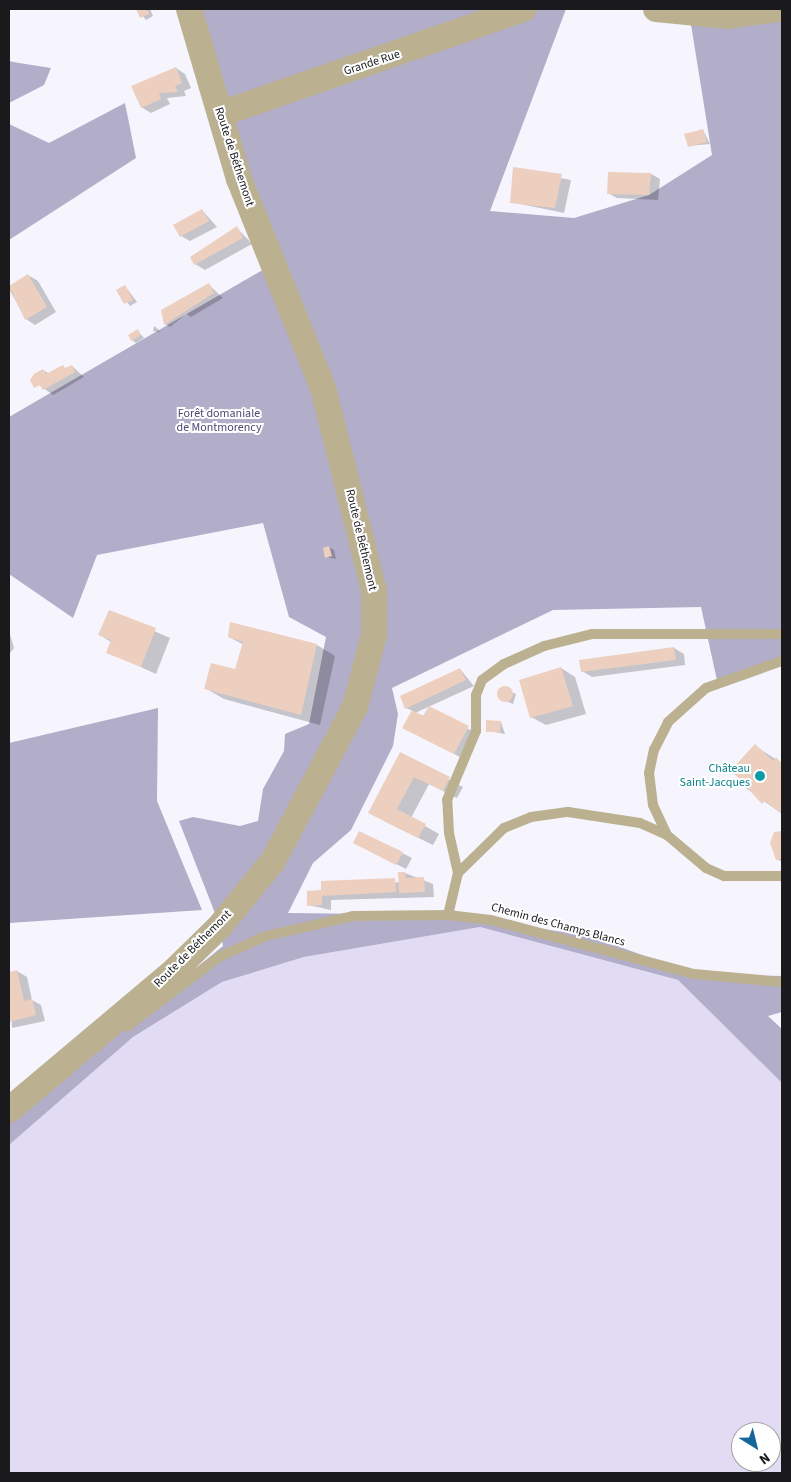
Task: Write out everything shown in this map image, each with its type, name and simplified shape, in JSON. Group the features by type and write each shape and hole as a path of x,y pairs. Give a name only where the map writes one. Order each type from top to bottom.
{"street":[{"name":"Route de Béthemont","path":"9,1110 123,1015 220,926 273,861 355,707 374,635 374,591 323,388 239,178 189,9"},
{"name":"Grande Rue","path":"220,114 523,9"},
{"path":"656,9 728,16 778,9"}],"lane":[{"path":"448,915 458,873 449,833 447,800 476,731 476,695 482,680 504,664 544,646 592,634 782,634"},
{"path":"667,835 653,805 650,773 654,750 668,722 706,688 782,661"},
{"path":"458,873 504,828 531,816 596,813 667,835 706,868 724,876 782,876"},
{"name":"Chemin des Champs Blancs","path":"123,1015 128,1026 218,957 266,936 353,916 448,915 491,920 694,974 782,982"}],"shaded area":[{"path":"480,927 678,980 782,1083 782,1473 9,1473 9,1145 133,1037 222,982 304,957"}],"green space":[{"name":"Forêt domaniale de Montmorency","path":"189,9 566,9 490,211 574,218 649,195 712,155 689,12 782,11 782,661 718,685 701,607 553,610 392,688 398,714 393,746 351,830 313,863 288,913 448,915 590,936 694,974 782,976 782,1012 768,1016 782,1029 782,1083 678,980 480,927 304,957 222,982 133,1037 9,1145 9,1120 223,946 220,926 179,821 193,817 240,826 258,821 263,789 284,751 285,734 309,724 326,637 289,617 263,523 97,555 73,618 9,574 9,417 273,264"},
{"path":"9,61 51,68 44,85 9,103"},
{"path":"125,103 136,158 9,240 9,124 49,143"},
{"path":"158,708 157,801 202,910 9,923 9,743"}],"building":[{"path":"136,9 147,9 149,14 140,18"},
{"path":"176,67 182,83 175,86 178,92 159,93 161,99 141,108 131,86"},
{"path":"703,129 707,142 688,147 684,134"},
{"path":"513,167 562,174 555,208 510,203"},
{"path":"608,172 651,173 649,195 607,194"},
{"path":"202,209 209,221 180,237 173,225"},
{"path":"237,226 243,238 194,265 190,257"},
{"path":"28,274 47,307 25,320 9,286"},
{"path":"209,283 214,293 164,325 161,310"},
{"path":"125,285 133,300 124,304 116,290"},
{"path":"138,329 141,335 131,341 128,335"},
{"path":"63,365 65,368 72,365 75,372 43,390 40,385 34,388 30,380 34,374 43,369 46,374"},
{"path":"329,546 332,556 325,558 323,548"},
{"path":"109,610 156,628 141,667 106,653 111,640 98,635"},
{"path":"230,622 317,644 301,715 204,689 211,663 235,669 243,642 228,637"},
{"path":"674,647 676,660 581,672 579,660"},
{"path":"561,667 573,706 530,718 519,680"},
{"path":"460,668 466,680 405,709 400,696"},
{"path":"502,686 508,686 513,691 511,700 502,702 497,697 497,691"},
{"path":"429,706 469,726 454,754 402,728 412,710 423,716"},
{"path":"486,720 501,721 500,732 486,732"},
{"name":"Château Saint-Jacques","path":"755,744 773,761 776,757 782,764 782,814 765,801 762,804 731,770"},
{"path":"400,752 450,777 443,791 414,777 397,809 426,824 418,838 368,813"},
{"path":"359,831 403,852 396,865 353,843"},
{"path":"782,831 782,859 776,860 770,843 774,832"},
{"path":"398,872 405,872 406,878 424,877 425,892 399,893"},
{"path":"395,878 396,892 322,896 322,905 307,906 307,891 321,890 321,881"},
{"path":"17,970 24,1001 32,999 36,1015 9,1022 9,972"}],"place":[{"name":"Château Saint-Jacques","path":"760,776"}]}
